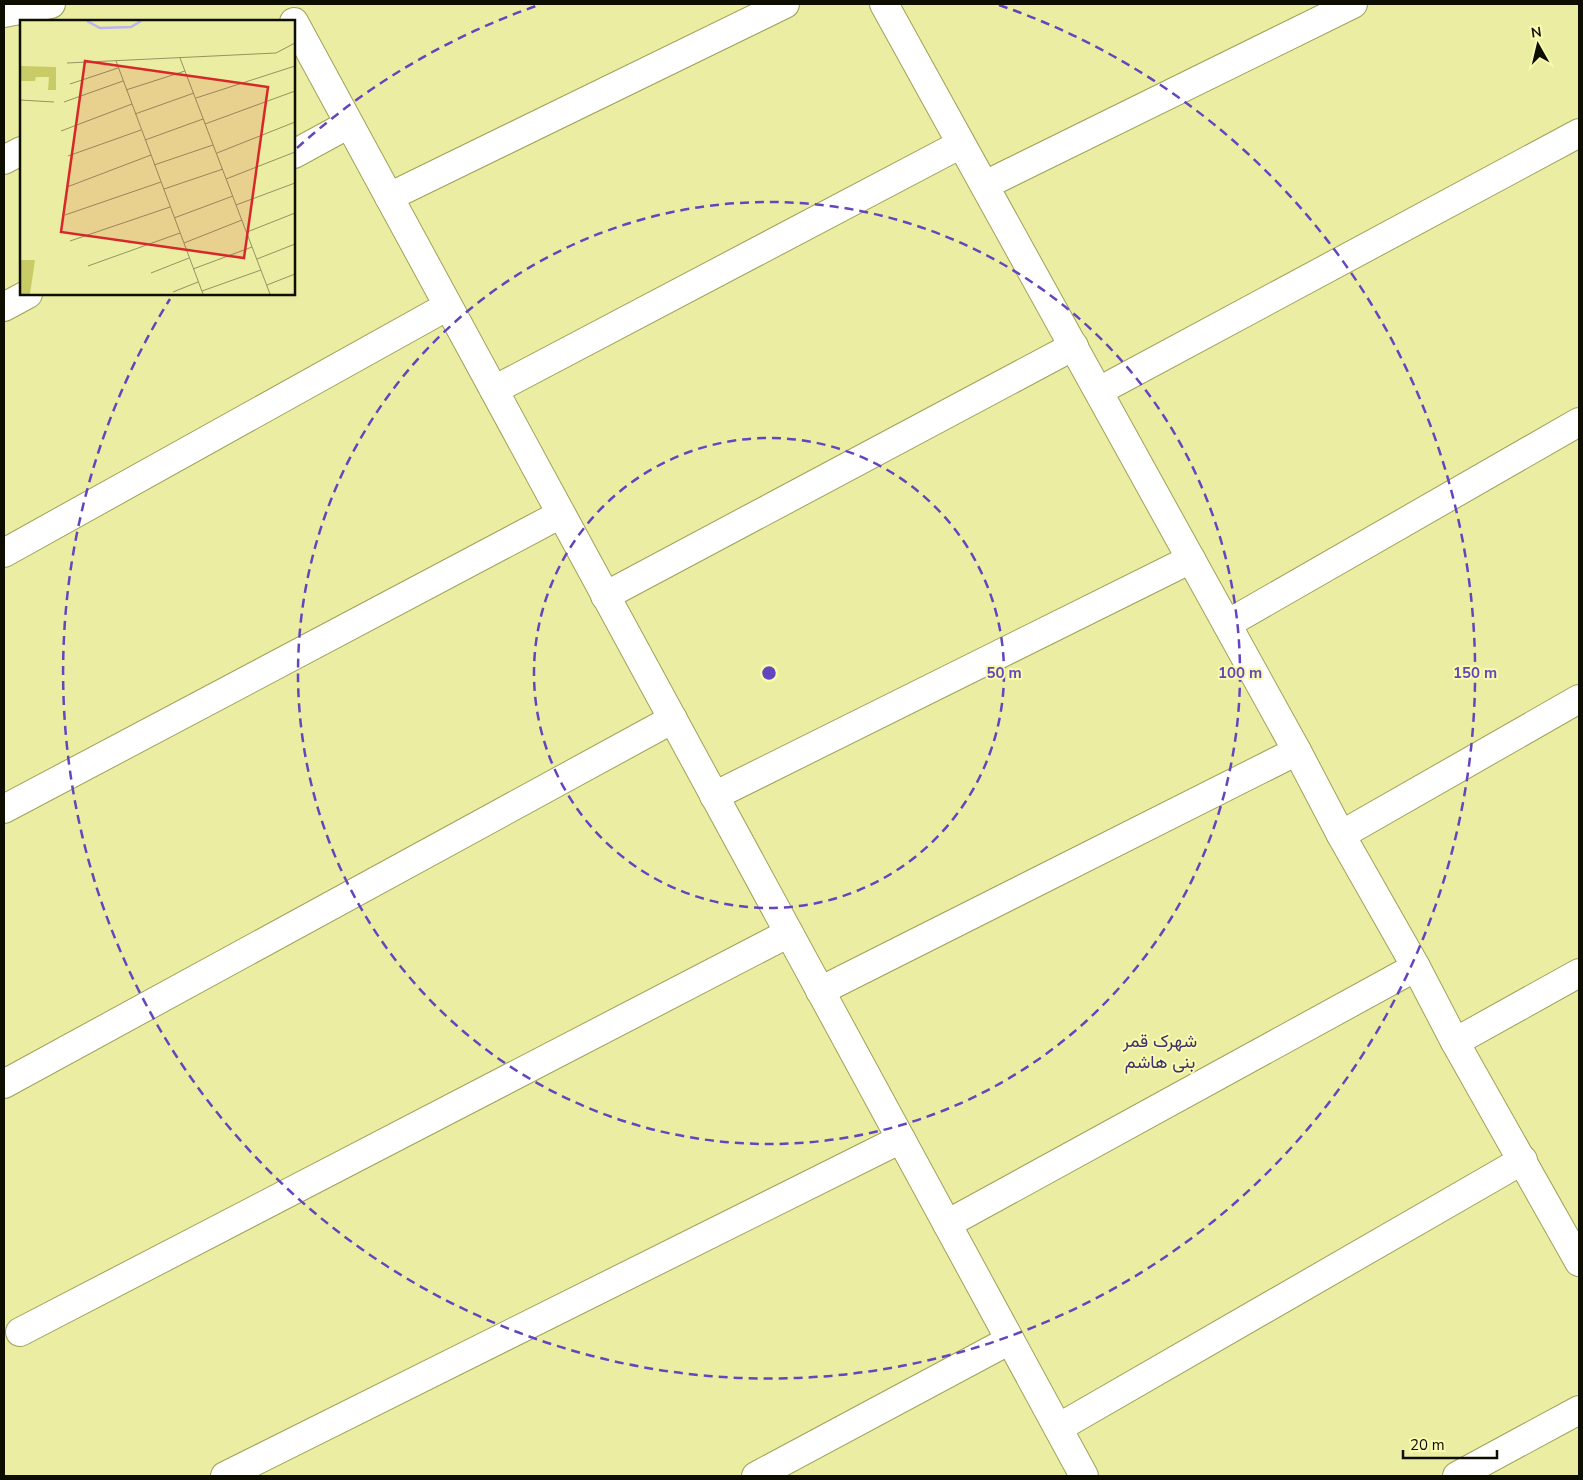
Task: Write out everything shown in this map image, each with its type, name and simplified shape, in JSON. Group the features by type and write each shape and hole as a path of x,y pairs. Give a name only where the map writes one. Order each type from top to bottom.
{"street":[{"path":"4,13 52,4"},
{"path":"389,197 785,4"},
{"path":"884,4 1416,967 1455,1042 1578,1256"},
{"path":"984,185 1353,4"},
{"path":"295,29 389,197 1084,1476"},
{"path":"295,153 349,124"},
{"path":"1099,391 1579,133"},
{"path":"494,390 962,144"},
{"path":"4,160 20,152"},
{"path":"4,307 26,295"},
{"path":"4,553 448,306"},
{"path":"605,596 1074,346"},
{"path":"1227,624 1579,422"},
{"path":"4,810 561,514"},
{"path":"714,796 1191,559"},
{"path":"1342,835 1579,699"},
{"path":"4,1084 673,719"},
{"path":"820,991 1297,751"},
{"path":"20,1332 789,933"},
{"path":"947,1224 1416,967"},
{"path":"1455,1042 1579,973"},
{"path":"225,1476 901,1139"},
{"path":"1058,1428 1523,1160"},
{"path":"756,1476 1010,1340"},
{"path":"1457,1476 1579,1410"}],"district":[{"name":"شهرک قمر بنی هاشم","path":"1160,1051"}]}
